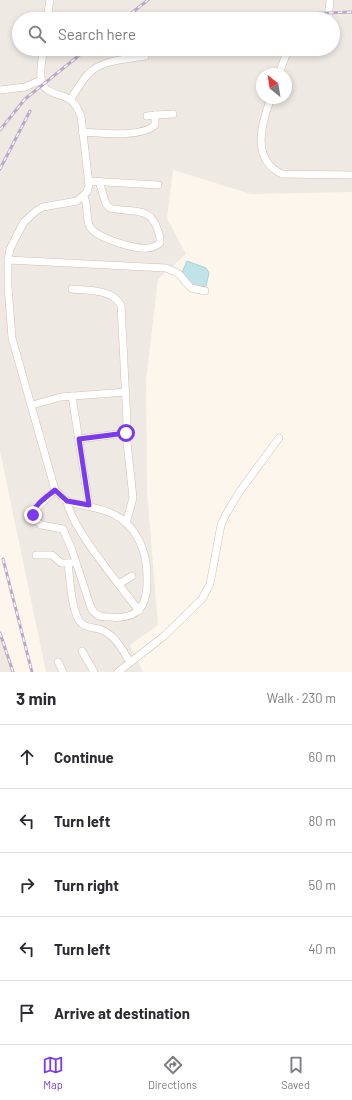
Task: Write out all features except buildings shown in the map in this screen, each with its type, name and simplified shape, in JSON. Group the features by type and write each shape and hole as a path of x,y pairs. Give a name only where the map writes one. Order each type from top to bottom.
{"lane":[{"path":"48,12 50,0"},
{"path":"329,12 330,0"},
{"path":"43,56 41,80 46,90 70,100 77,107 81,116 88,181 87,192 84,197 77,201 43,206 36,210 24,222 10,249 8,260 8,286 12,338 55,490 67,501 89,505 112,513 126,523 139,540 146,559 147,596 139,611 132,615 118,618 99,617 91,608 77,563 63,529 41,525 34,518 33,512 37,506 55,490"},
{"path":"70,100 89,74 96,68 103,64 145,56"},
{"path":"282,68 286,56"},
{"path":"0,90 25,87 41,80"},
{"path":"268,104 265,112 260,138 263,153 272,169 282,174 352,175"},
{"path":"147,116 173,114"},
{"path":"82,132 142,132 155,125 155,115"},
{"path":"88,181 158,185"},
{"path":"84,197 87,202 88,222 92,230 96,233 115,242 139,247 147,248 160,243 159,234 152,217 146,213 133,210 110,208 106,204 99,182"},
{"path":"8,260 166,268 178,273 191,288 205,291"},
{"path":"72,289 109,293 116,298 121,305 128,422 126,433 133,498 126,523"},
{"path":"32,405 44,400 72,396 126,392"},
{"path":"72,396 89,505"},
{"path":"79,439 126,433"},
{"path":"118,672 164,636 202,599 210,584 221,525 226,514 240,491 279,438"},
{"path":"67,501 68,511 90,545 139,611"},
{"path":"36,555 52,555 61,563 77,563"},
{"path":"68,563 76,613 80,622 86,627 101,629 108,633 130,662"},
{"path":"119,584 132,576"},
{"path":"82,651 94,672"},
{"path":"58,662 63,672"}],"shaded area":[{"path":"0,0 352,0 352,192 251,194 173,170 167,218 186,254 158,279 146,381 147,491 158,625 130,645 143,672 46,672 0,451"},
{"path":"0,636 12,672 0,672"}],"water":[{"path":"187,261 206,268 209,273 206,286 196,286 181,275"}],"railway":[{"path":"133,12 148,0"},
{"path":"340,12 352,12"},
{"path":"0,130 25,99 78,56"},
{"path":"0,169 30,111"},
{"path":"3,559 32,672"},
{"path":"0,633 13,672"}],"route":[{"path":"33,515 33,512 37,506 55,490 67,501 89,505 79,439 126,433"}]}
